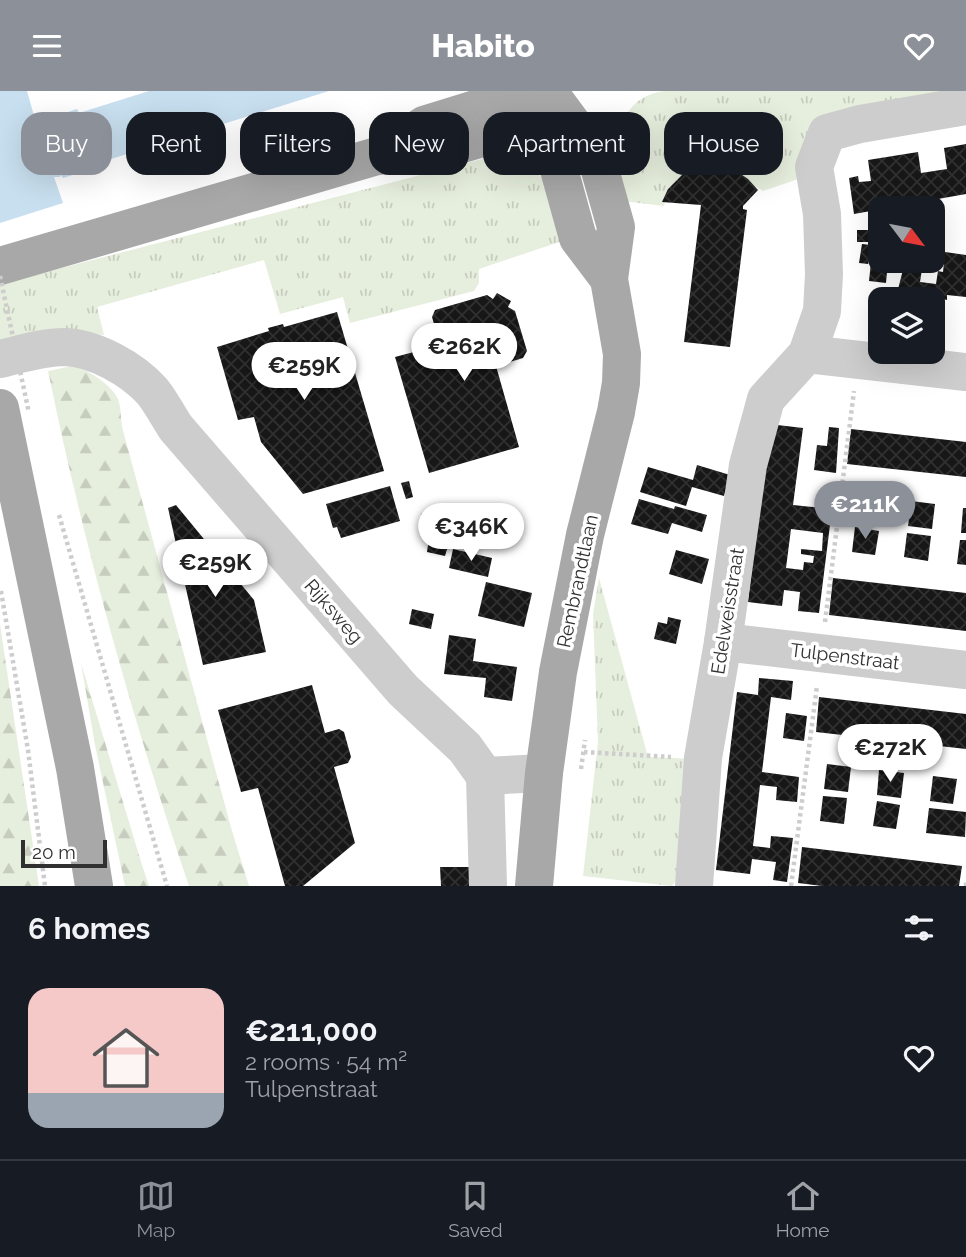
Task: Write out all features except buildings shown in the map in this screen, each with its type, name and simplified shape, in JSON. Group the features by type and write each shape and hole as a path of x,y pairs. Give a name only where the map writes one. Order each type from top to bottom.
{"main road":[{"path":"0,266 377,156 424,125 500,101 565,95"},
{"name":"Rembrandtlaan","path":"534,886 544,773 558,672 585,535 621,383 622,353 609,279 578,238 558,166 565,95"},
{"path":"16,417 94,886"},
{"path":"66,886 75,768"}],"street":[{"path":"966,106 860,124 827,133 814,167 822,214 822,311 807,353 966,372"},
{"name":"Rijksweg","path":"0,359 41,349 67,347 89,352 124,368 152,391 176,428 348,627 403,690 465,748 485,776"},
{"name":"Edelweisstraat","path":"694,886 703,758 723,642 748,465 766,399 807,353"},
{"name":"Tulpenstraat","path":"723,642 966,670"},
{"path":"488,886 485,776 544,773"}],"path":[{"path":"0,276 16,417"},
{"path":"56,505 167,886"},
{"path":"0,583 28,750 45,886"},
{"path":"584,752 703,758"}],"green space":[{"path":"664,91 966,91 839,115 813,174 763,191 741,178 721,175 783,175 783,112 664,112 664,175 688,175 668,188 664,206 623,201 619,175 650,175 650,112 629,112 646,96"},
{"path":"483,159 483,175 538,175 550,189 574,237 479,269 479,283 474,291 350,323 343,297 280,314 264,260 97,307 104,335 66,331 0,343 0,284 421,175 469,175 469,162"},
{"path":"72,366 98,378 118,399 122,427 249,886 189,886 111,631 62,436 48,371"},
{"path":"599,578 648,757 697,759 682,872 672,886 583,876 598,742 593,614"},
{"path":"0,624 39,886 0,886"},
{"path":"81,663 149,886 125,886 95,745"}],"water":[{"path":"0,91 27,91 33,112 21,112 21,175 61,175 54,177 63,203 0,223"},
{"path":"149,91 329,91 262,112 240,112 240,119 226,123 226,112 126,112 126,154 112,159 112,112 82,112"}]}
